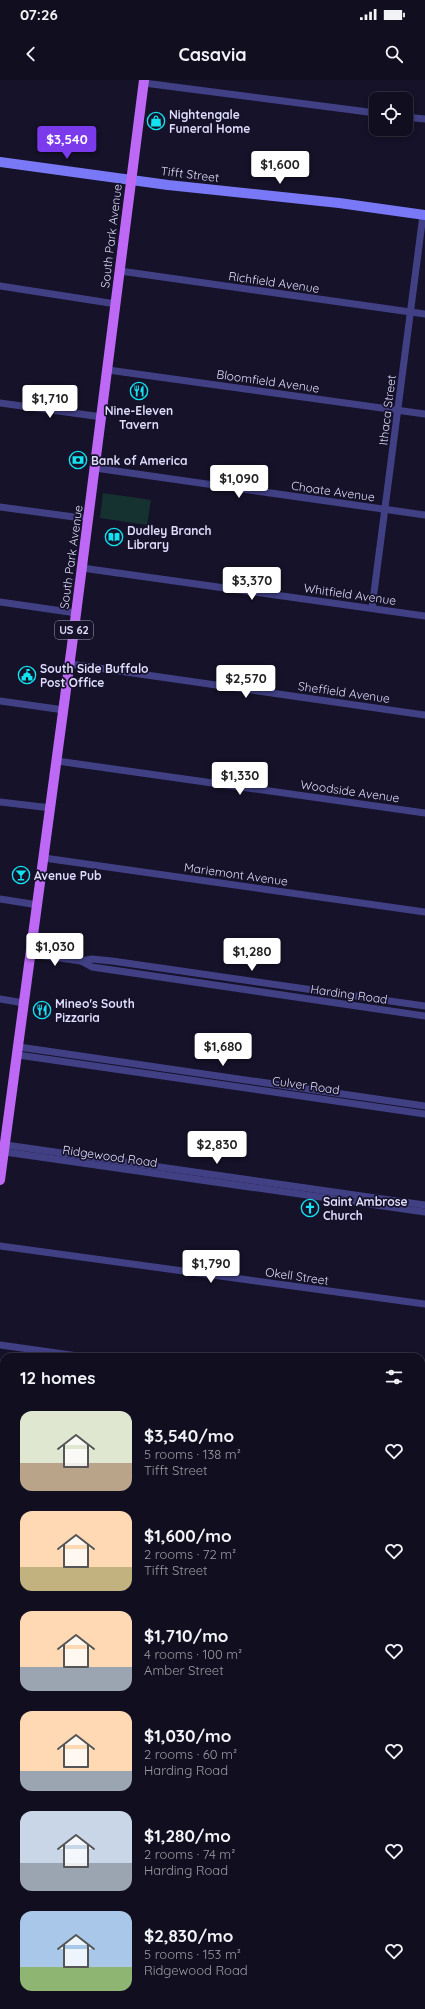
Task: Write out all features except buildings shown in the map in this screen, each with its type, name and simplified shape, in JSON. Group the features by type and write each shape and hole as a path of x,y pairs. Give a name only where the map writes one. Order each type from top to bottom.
{"main road":[{"name":"South Park Avenue","path":"0,1180 64,710 144,81"}],"street":[{"path":"144,81 369,112"},
{"path":"413,118 425,119"},
{"name":"Tifft Street","path":"0,162 131,180 424,215"},
{"name":"Ithaca Street","path":"372,608 424,215"},
{"name":"Richfield Avenue","path":"120,271 425,314"},
{"path":"0,286 116,304"},
{"name":"Bloomfield Avenue","path":"108,370 425,414"},
{"path":"0,403 102,417"},
{"name":"Choate Avenue","path":"95,468 425,515"},
{"path":"0,507 89,519"},
{"name":"Whitfield Avenue","path":"82,568 425,616"},
{"path":"0,602 76,613"},
{"name":"Sheffield Avenue","path":"70,664 425,715"},
{"path":"0,701 64,710"},
{"name":"Woodside Avenue","path":"57,761 425,813"},
{"path":"0,802 51,808"},
{"name":"Mariemont Avenue","path":"44,858 425,912"},
{"path":"0,900 38,905"},
{"name":"Harding Road","path":"31,954 81,961 92,959 425,1006"},
{"name":"Harding Road","path":"81,961 92,967 425,1016"},
{"path":"211,985 212,976"},
{"path":"294,997 296,988"},
{"path":"0,999 24,1003"},
{"path":"374,1008 376,999"},
{"name":"Culver Road","path":"18,1051 425,1106"},
{"name":"Culver Road","path":"18,1051 425,1114"},
{"name":"Ridgewood Road","path":"5,1148 335,1196 425,1212"},
{"name":"Ridgewood Road","path":"335,1196 425,1204"},
{"name":"Okell Street","path":"0,1246 425,1304"},
{"path":"0,1345 57,1353"}],"green space":[{"path":"103,493 151,500 147,525 100,518"}],"place":[{"name":"Nightengale Funeral Home","path":"156,121"},
{"name":"Nine-Eleven Tavern","path":"139,391"},
{"name":"Bank of America","path":"78,460"},
{"name":"Dudley Branch Library","path":"114,537"},
{"name":"South Side Buffalo Post Office","path":"27,675"},
{"name":"Avenue Pub","path":"21,875"},
{"name":"Mineo's South Pizzaria","path":"42,1010"},
{"name":"Saint Ambrose Church","path":"310,1208"}]}
